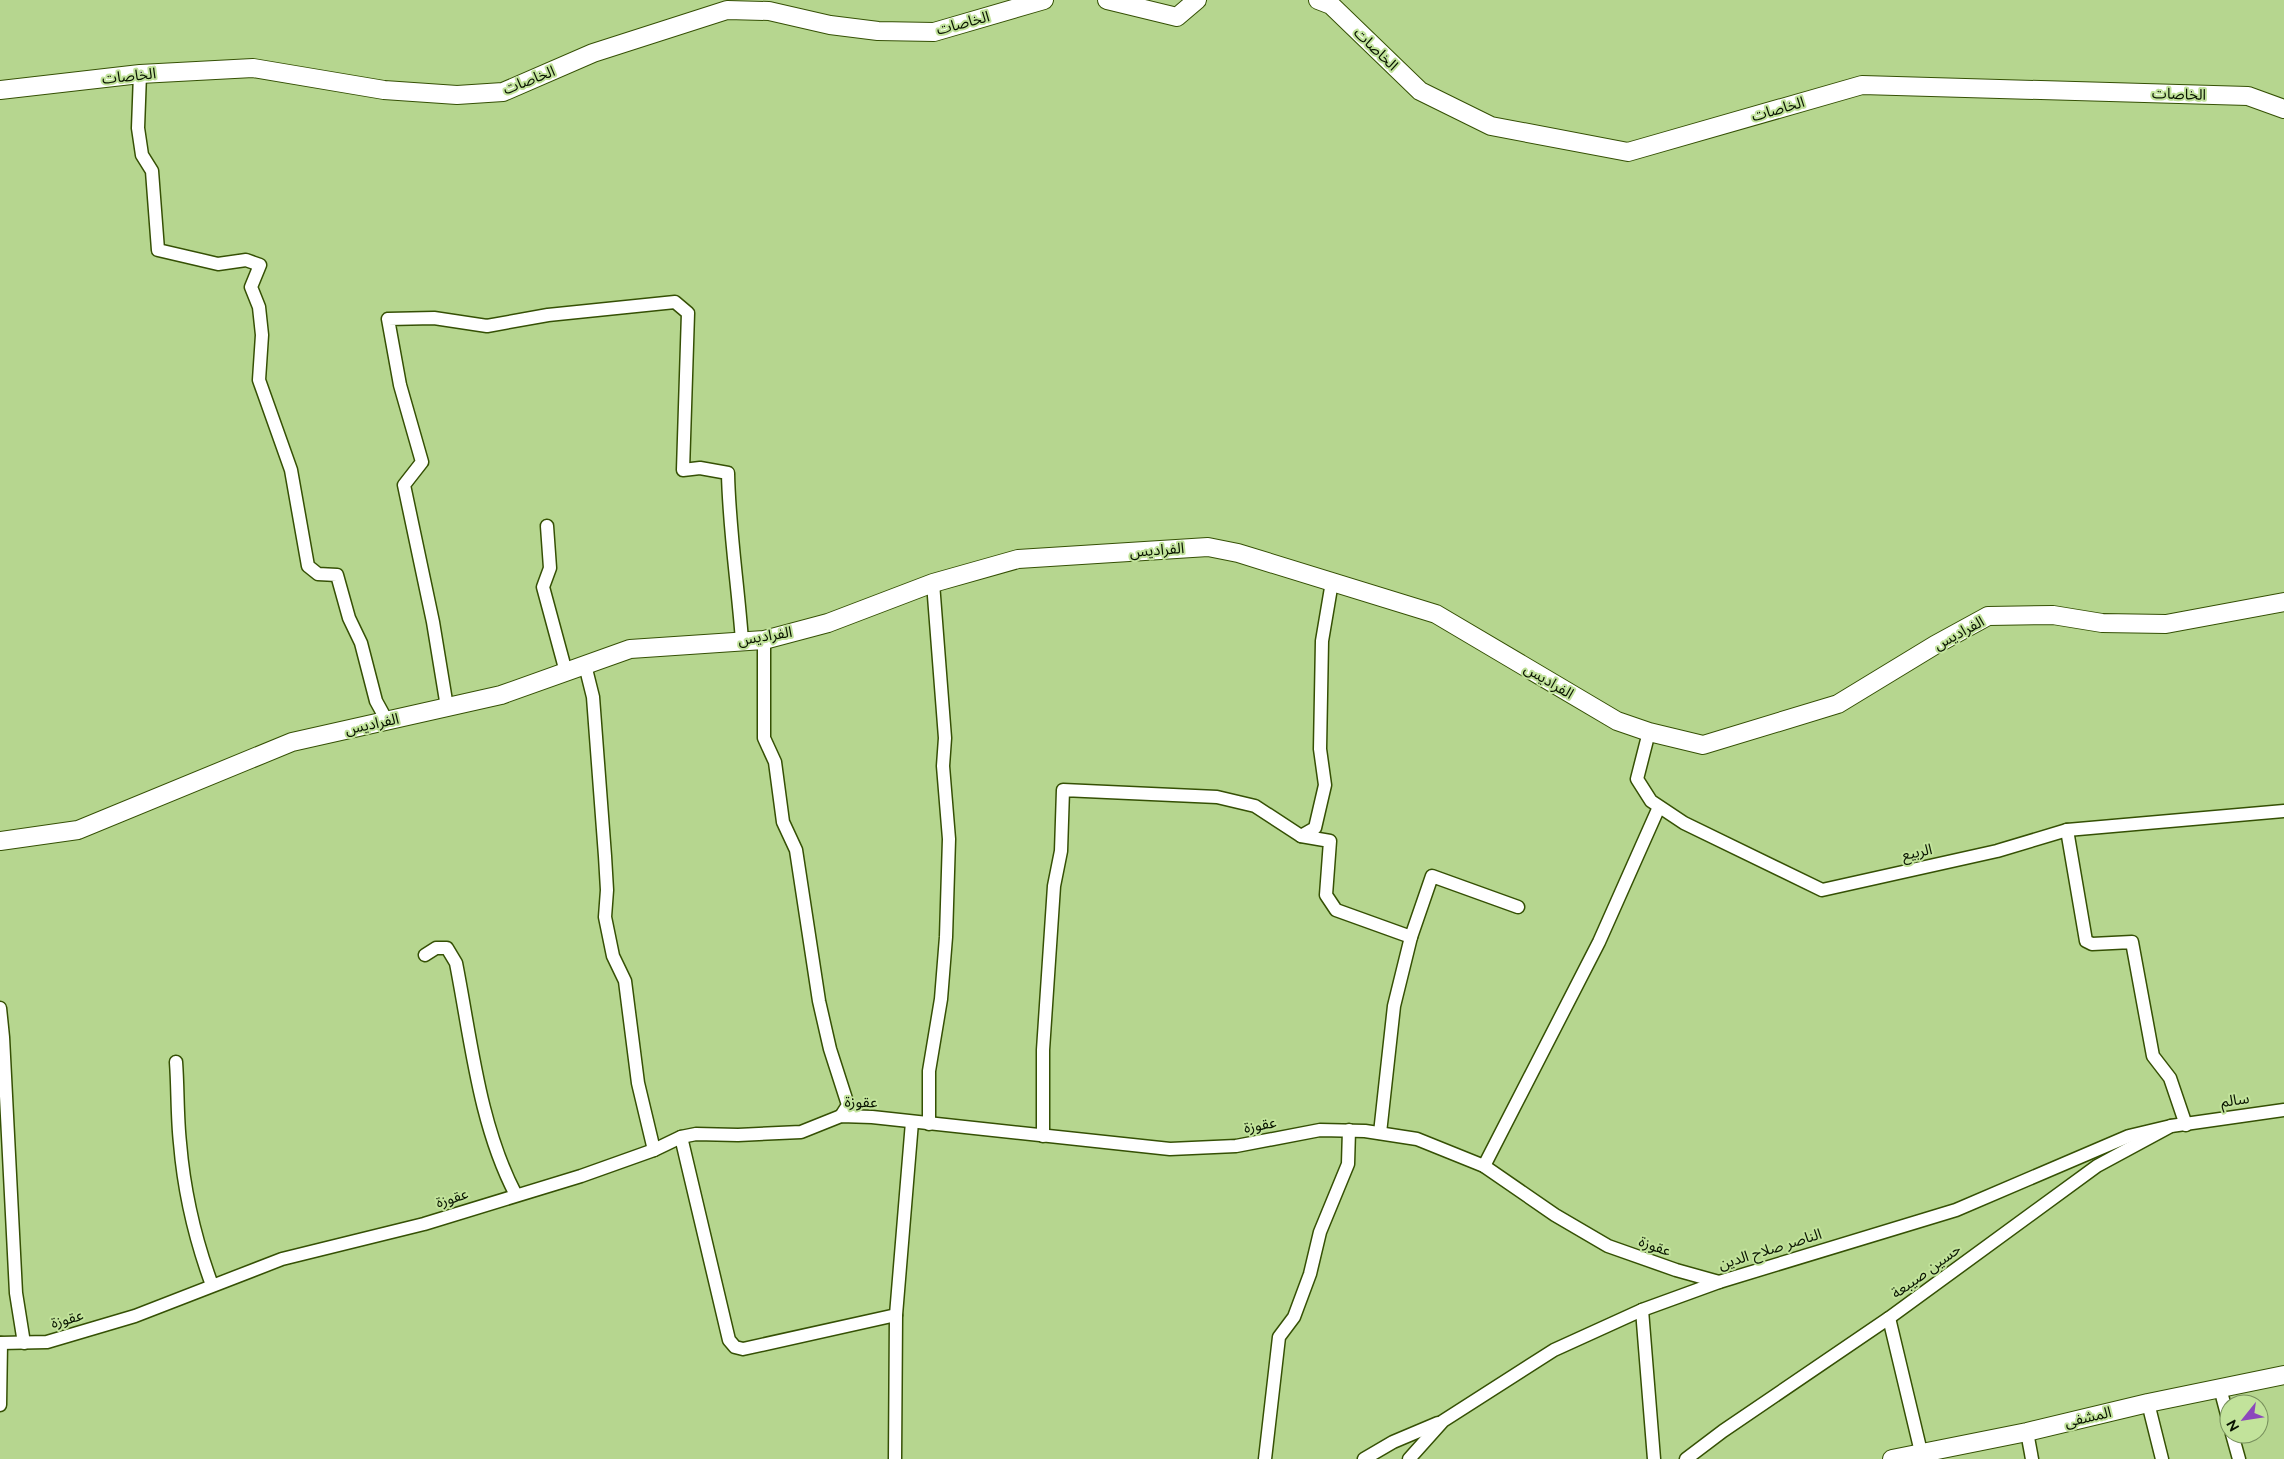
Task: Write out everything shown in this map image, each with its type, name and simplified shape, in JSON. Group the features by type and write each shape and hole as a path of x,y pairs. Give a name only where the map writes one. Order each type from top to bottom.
{"street":[{"name":"الخاصات","path":"0,90 140,74 253,68 384,90 457,95 503,92 593,53 728,10 769,12 830,25 878,32 934,32 1044,0"},
{"path":"1107,0 1177,17 1197,0"},
{"name":"الخاصات","path":"1318,0 1331,6 1420,91 1491,126 1628,152 1862,85 2248,96 2284,109"},
{"path":"140,74 138,128 142,155 152,171 158,250 218,264 246,260 260,265 251,287 259,307 262,335 259,380 291,470 308,566 318,574 337,575 349,618 361,643 376,701 386,721"},
{"path":"447,707 433,622 404,485 422,462 400,385 388,319 434,318 487,326 548,315 675,302 688,313 683,470 700,468 728,473 729,520 737,574 742,641"},
{"path":"547,526 550,568 543,587 566,672"},
{"name":"الفراديس","path":"0,841 78,830 292,742 501,695 630,649 764,640 828,623 933,583 1018,559 1208,547 1238,553 1436,614 1617,721 1649,732 1703,746 1838,704 1988,616 2052,616 2102,624 2166,624 2284,602"},
{"path":"1301,836 1315,828 1324,786 1320,749 1322,641 1332,582"},
{"path":"929,1124 929,1071 941,999 946,937 948,839 943,766 945,738 933,583"},
{"path":"764,640 764,738 775,762 783,822 796,850 819,1001 830,1049 848,1105 842,1116"},
{"path":"585,665 593,697 607,890 605,917 612,956 625,981 638,1083 654,1150"},
{"name":"الربيع","path":"1649,732 1637,779 1650,801 1684,823 1822,890 1997,851 2067,830 2284,811"},
{"path":"1043,1136 1043,1050 1054,886 1061,850 1064,790 1217,797 1255,806 1301,836 1330,841 1326,895 1336,910 1411,938"},
{"path":"1484,1166 1596,949 1659,806"},
{"path":"2067,830 2086,941 2092,944 2132,942 2153,1056 2170,1078 2188,1124"},
{"path":"1380,1133 1394,1006 1411,938 1432,876 1518,907"},
{"path":"426,955 436,948 447,948 456,963 476,1072 504,1171 516,1195"},
{"path":"0,1008 5,1065 16,1293 24,1342"},
{"path":"176,1062 180,1142 188,1198 200,1253 212,1284"},
{"name":"سالم","path":"2188,1124 2284,1110"},
{"name":"عقوزة","path":"0,1343 47,1342 135,1316 212,1284 282,1259 424,1224 581,1176 654,1150 681,1137 696,1134 746,1135 801,1132 842,1116 1170,1149 1236,1146 1320,1130 1349,1130 1417,1139 1484,1166 1555,1215 1608,1246 1676,1270 1719,1282"},
{"path":"896,1459 896,1315 912,1122"},
{"name":"حسين صيبعة","path":"1686,1459 1723,1431 1889,1318 2097,1166 2171,1126 2188,1124"},
{"name":"الناصر صلاح الدين","path":"1409,1459 1443,1421 1554,1350 1642,1310 1719,1282 1956,1210 2129,1136 2171,1126"},
{"path":"1265,1459 1279,1337 1294,1317 1310,1274 1320,1232 1348,1164 1349,1130"},
{"path":"681,1137 729,1340 735,1347 742,1349 896,1315"},
{"path":"1642,1310 1654,1459"},
{"path":"1889,1318 1921,1452"},
{"path":"0,1343 0,1405"},
{"name":"المشفى","path":"1892,1459 2027,1432 2148,1403 2284,1375"},
{"path":"2220,1388 2222,1394"},
{"path":"2148,1403 2162,1459"},
{"path":"1364,1459 1393,1442 1443,1421"},
{"path":"2027,1432 2032,1459"},
{"path":"2235,1444 2239,1459"}]}
